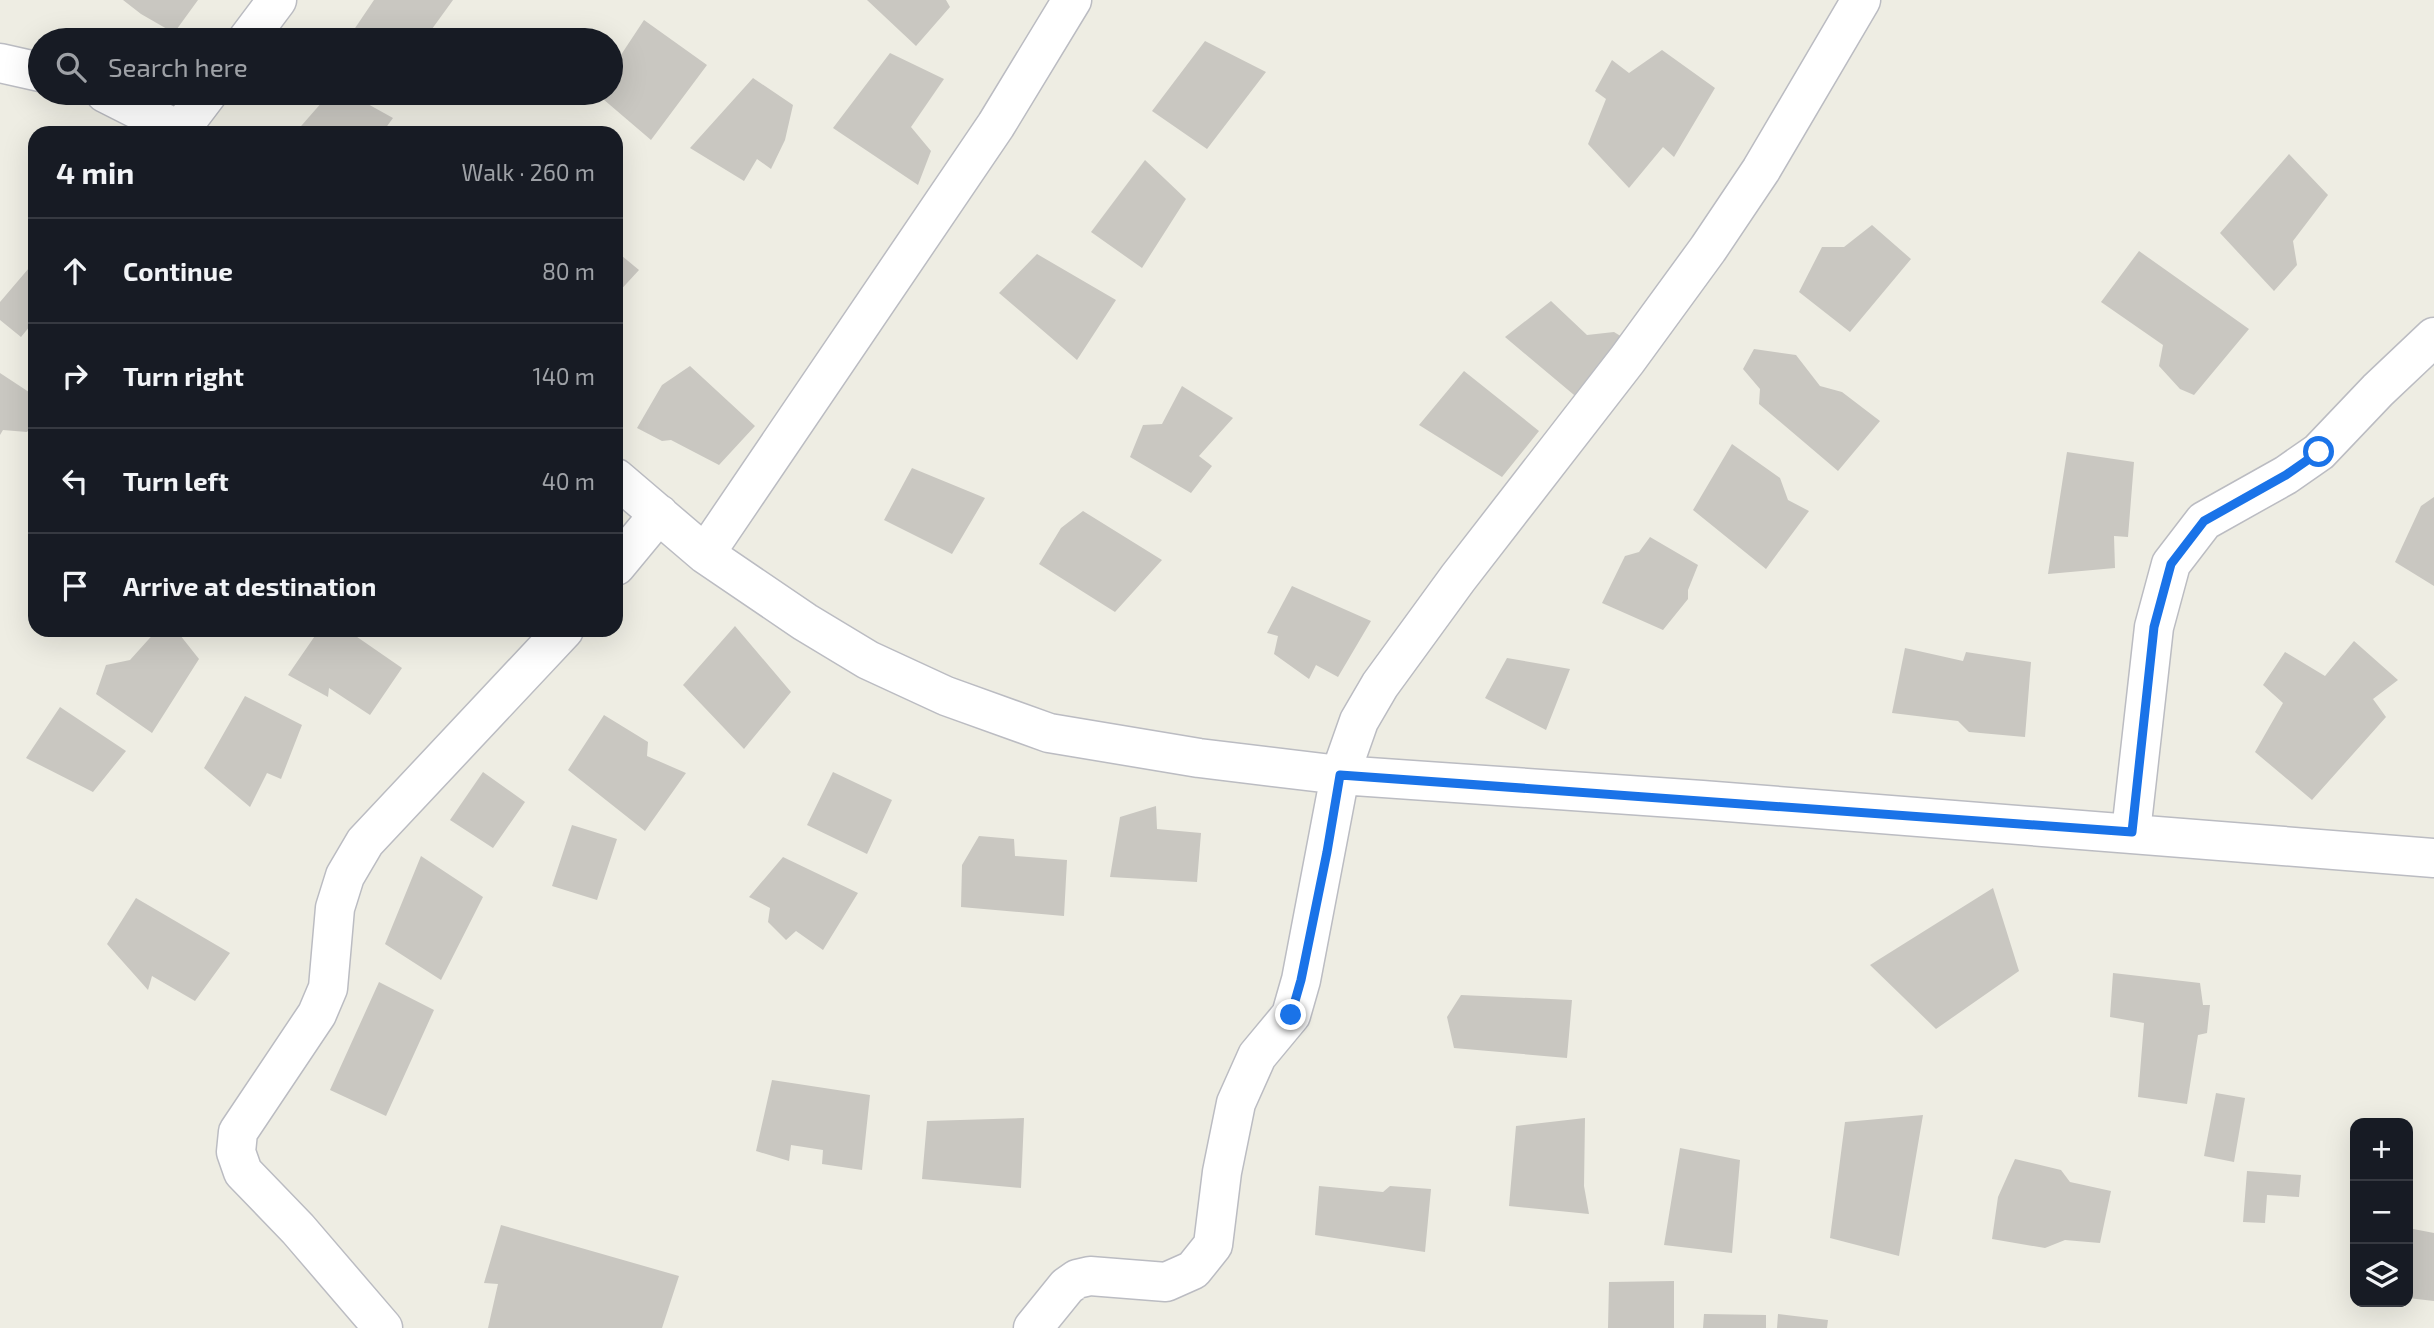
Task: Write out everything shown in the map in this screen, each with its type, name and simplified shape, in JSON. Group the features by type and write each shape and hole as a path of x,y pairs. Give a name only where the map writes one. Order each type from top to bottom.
{"street":[{"path":"256,28 277,0"},
{"path":"705,554 996,125 1072,0"},
{"path":"1032,1328 1067,1286 1077,1279 1090,1276 1166,1282 1193,1270 1213,1245 1222,1172 1236,1103 1258,1056 1291,1015 1301,980 1340,775 1360,721 1380,685 1458,578 1627,360 1708,249 1761,170 1861,0"},
{"path":"0,63 28,69"},
{"path":"129,105 170,126"},
{"path":"186,126 200,105"},
{"path":"2132,832 2154,627 2171,564 2204,521 2286,475 2319,452 2378,390 2434,337"},
{"path":"623,484 705,554 805,622 868,660 946,696 1049,733 1199,758 1340,775 2132,832 2434,858"},
{"path":"623,558 659,514"},
{"path":"383,1328 298,1229 243,1172 236,1152 238,1132 317,1014 328,988 335,908 345,876 365,842 557,637"}],"building":[{"path":"123,0 198,0 178,28 165,28"},
{"path":"374,0 453,0 433,28 355,28"},
{"path":"867,0 946,0 950,7 916,46"},
{"path":"644,20 707,65 651,140 610,105 623,105 623,52"},
{"path":"1205,41 1266,72 1207,149 1152,111"},
{"path":"1662,50 1715,88 1674,157 1663,147 1629,188 1588,144 1606,99 1595,91 1612,60 1629,73"},
{"path":"890,53 944,79 911,127 931,151 918,185 833,128"},
{"path":"753,78 793,105 785,140 771,169 757,159 744,181 690,148"},
{"path":"320,105 370,105 393,118 387,126 301,126"},
{"path":"2289,154 2328,195 2293,241 2297,265 2274,291 2220,233"},
{"path":"1145,160 1186,199 1142,268 1091,232"},
{"path":"1872,225 1911,259 1850,332 1799,292 1822,247 1844,247"},
{"path":"2139,251 2249,329 2194,395 2180,389 2159,366 2163,345 2101,302"},
{"path":"1037,254 1116,300 1077,360 999,293"},
{"path":"623,257 639,270 623,287"},
{"path":"28,269 28,328 21,337 0,320 0,302"},
{"path":"1551,301 1587,335 1614,332 1632,343 1586,405 1505,337"},
{"path":"1754,349 1796,355 1820,386 1842,392 1880,421 1838,471 1759,404 1760,389 1743,369"},
{"path":"690,366 755,426 719,465 671,440 662,441 637,428 662,385"},
{"path":"1464,371 1539,431 1502,477 1419,425"},
{"path":"0,373 28,391 28,431 3,430 0,435"},
{"path":"1182,386 1233,418 1199,456 1212,466 1191,493 1130,457 1143,425 1162,424"},
{"path":"1732,444 1780,478 1788,500 1809,511 1766,569 1693,510"},
{"path":"2067,452 2134,462 2128,537 2114,536 2115,568 2048,574"},
{"path":"912,468 985,498 952,554 884,520"},
{"path":"2434,497 2434,586 2395,562 2421,506"},
{"path":"1083,511 1162,560 1115,612 1039,564 1061,528"},
{"path":"1650,537 1698,565 1688,590 1688,599 1663,630 1602,603 1625,556 1639,552"},
{"path":"1292,586 1371,621 1338,677 1316,665 1309,679 1274,654 1278,636 1267,633"},
{"path":"735,626 791,692 744,749 683,685"},
{"path":"151,637 182,637 199,659 152,733 96,694 106,665 130,660"},
{"path":"314,637 357,637 402,668 370,715 329,688 328,697 288,675"},
{"path":"2354,641 2398,680 2373,699 2386,717 2312,800 2255,752 2283,703 2263,685 2285,652 2325,676"},
{"path":"1905,648 1963,661 1966,652 2031,662 2025,737 1969,732 1958,721 1892,713"},
{"path":"1507,658 1570,669 1546,730 1485,698"},
{"path":"245,696 302,725 281,779 267,773 250,807 204,768"},
{"path":"60,707 126,751 93,792 26,758"},
{"path":"604,715 648,742 647,756 686,773 645,831 568,770"},
{"path":"483,772 525,802 493,848 450,820"},
{"path":"833,772 892,800 867,854 807,825"},
{"path":"1156,806 1157,829 1201,833 1197,882 1110,877 1120,817"},
{"path":"572,825 617,839 597,900 552,886"},
{"path":"979,836 1014,839 1015,856 1067,860 1064,916 961,907 962,865"},
{"path":"421,856 483,897 441,980 385,944"},
{"path":"783,857 858,893 823,950 796,931 786,940 768,922 770,908 749,897"},
{"path":"1993,888 2019,971 1936,1029 1870,965"},
{"path":"136,898 230,953 195,1001 152,976 148,990 107,944"},
{"path":"2113,973 2200,983 2203,1005 2210,1005 2207,1033 2198,1035 2187,1104 2138,1097 2144,1023 2110,1017"},
{"path":"379,982 434,1010 386,1116 330,1090"},
{"path":"1461,995 1572,1000 1567,1058 1454,1048 1447,1017"},
{"path":"772,1080 870,1095 862,1170 822,1164 823,1150 791,1145 789,1161 756,1151"},
{"path":"2216,1093 2245,1098 2234,1162 2204,1156"},
{"path":"1923,1115 1899,1256 1830,1238 1845,1122"},
{"path":"1024,1118 1021,1188 922,1179 927,1121"},
{"path":"1585,1118 1584,1186 1589,1214 1509,1206 1516,1126"},
{"path":"1680,1148 1740,1160 1732,1253 1664,1245"},
{"path":"2015,1159 2061,1170 2070,1182 2111,1191 2100,1243 2065,1240 2045,1248 1992,1239 1998,1197"},
{"path":"2247,1171 2301,1175 2299,1197 2267,1195 2265,1223 2243,1222"},
{"path":"1319,1186 1383,1192 1390,1186 1431,1189 1425,1252 1315,1235"},
{"path":"501,1225 679,1276 662,1328 488,1328 498,1284 484,1283"},
{"path":"2413,1229 2434,1233 2434,1301 2413,1299"},
{"path":"1674,1281 1674,1328 1608,1328 1609,1282"},
{"path":"1704,1314 1766,1315 1766,1328 1703,1328"},
{"path":"1778,1314 1828,1320 1827,1328 1777,1328"}],"route":[{"path":"1291,1015 1301,980 1340,775 2132,832 2154,627 2171,564 2204,521 2286,475 2319,452"}]}
